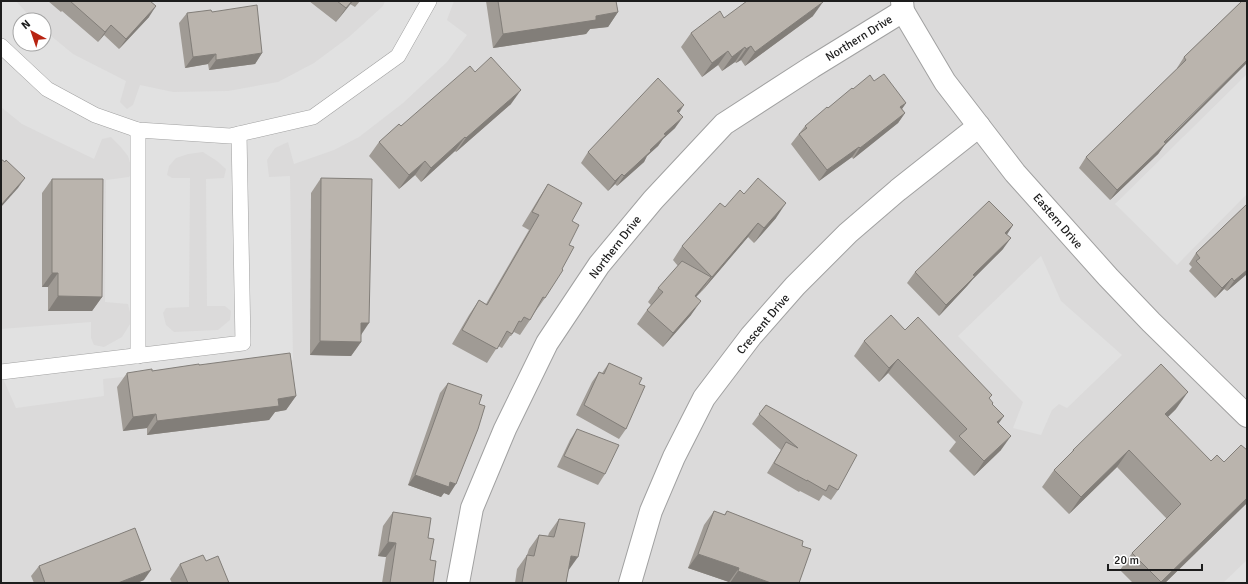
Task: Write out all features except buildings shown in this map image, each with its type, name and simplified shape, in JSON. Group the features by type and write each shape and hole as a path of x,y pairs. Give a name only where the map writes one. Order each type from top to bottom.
{"street":[{"name":"Eastern Drive","path":"902,6 945,82 1015,172 1108,277 1151,322 1247,416"},
{"name":"Northern Drive","path":"458,583 472,508 505,428 547,343 599,265 653,200 724,124 902,6"},
{"name":"Crescent Drive","path":"630,583 651,511 674,457 704,398 737,354 794,286 848,233 898,190 979,126"}],"lane":[{"path":"1,46 47,89 95,115 138,130 230,136 314,117 398,56 430,1"},
{"path":"138,130 138,356"},
{"path":"1,372 243,343 239,134"}],"shaded area":[{"path":"1,1 1247,1 1247,583 1,583"},
{"path":"1,1 16,1 26,12 12,12 12,52 52,52 52,37 73,54 126,81 120,102 127,109 133,105 140,85 173,92 228,91 278,82 314,63 349,37 383,6 385,1 454,1 447,20 467,35 447,62 403,103 359,137 334,150 294,164 288,142 275,148 267,160 269,177 290,176 293,360 103,379 104,396 16,408 1,374 1,329 91,322 91,338 94,345 104,347 122,337 132,321 128,304 105,302 106,180 129,177 133,173 128,156 111,137 102,139 94,159 22,124 1,107","holes":["203,152 226,169 224,178 206,179 207,306 225,306 231,311 230,320 218,330 174,332 166,325 163,313 166,308 189,307 190,178 172,178 167,175 169,166 176,158 188,154"]},
{"path":"1247,74 1247,194 1177,265 1115,204"},
{"path":"1041,256 1061,301 1122,355 1067,408 1059,404 1052,410 1041,435 1013,428 1023,402 958,336"},
{"path":"1247,560 1247,583 1223,583"}]}
